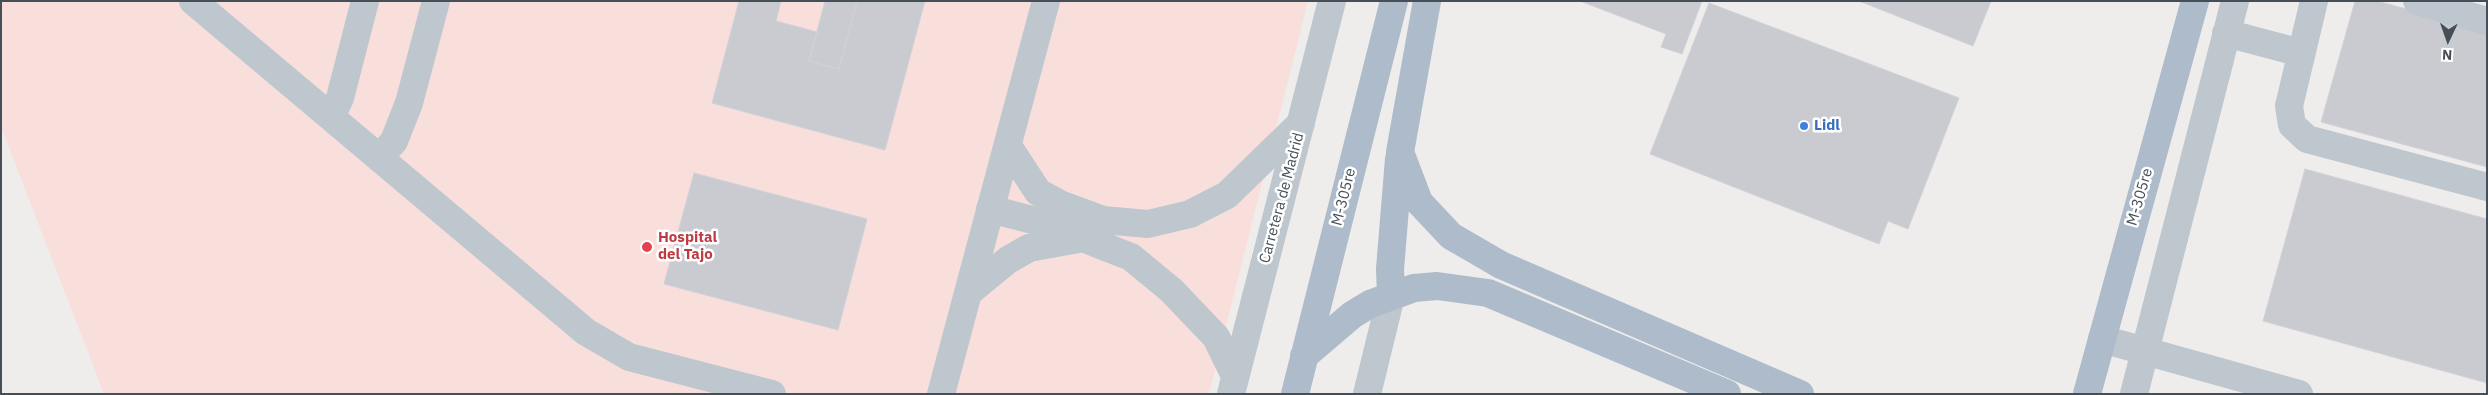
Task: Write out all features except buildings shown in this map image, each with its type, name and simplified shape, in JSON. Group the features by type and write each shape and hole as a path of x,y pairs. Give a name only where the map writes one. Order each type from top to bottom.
{"main road":[{"name":"M-305re","path":"1294,394 1394,1"},
{"path":"1391,296 1390,269 1400,152 1427,1"},
{"name":"M-305re","path":"2090,382 2195,1"},
{"path":"1400,152 1419,202 1452,236 1501,265 1800,394"},
{"path":"1304,356 1352,315 1370,304 1414,288 1437,286 1488,292 1727,394"},
{"path":"2074,394 2090,382"}],"lane":[{"path":"193,1 586,332 629,357 772,394"},
{"path":"332,117 340,98 366,1"},
{"path":"379,158 394,141 409,103 436,1"},
{"path":"941,394 1046,1"},
{"name":"Carretera de Madrid","path":"1233,385 1332,1"},
{"path":"2134,394 2235,1"},
{"path":"2314,1 2289,106 2292,125 2307,139 2487,187"},
{"path":"2417,1 2487,21"},
{"path":"2226,33 2301,53"},
{"path":"1008,146 1038,192 1062,205 1103,220 1148,224 1190,214 1227,195 1302,122"},
{"path":"990,209 1044,223 1131,257 1171,290 1216,337 1233,385"},
{"path":"969,292 1008,260 1029,248 1086,238"},
{"path":"1366,394 1391,296"},
{"path":"2102,339 2299,394"}],"shaded area":[{"name":"Hospital del Tajo","path":"1,1 1308,1 1209,394 104,394 1,127"}],"place":[{"name":"Lidl","path":"1804,126"},
{"name":"Hospital del Tajo","path":"647,247"}]}
